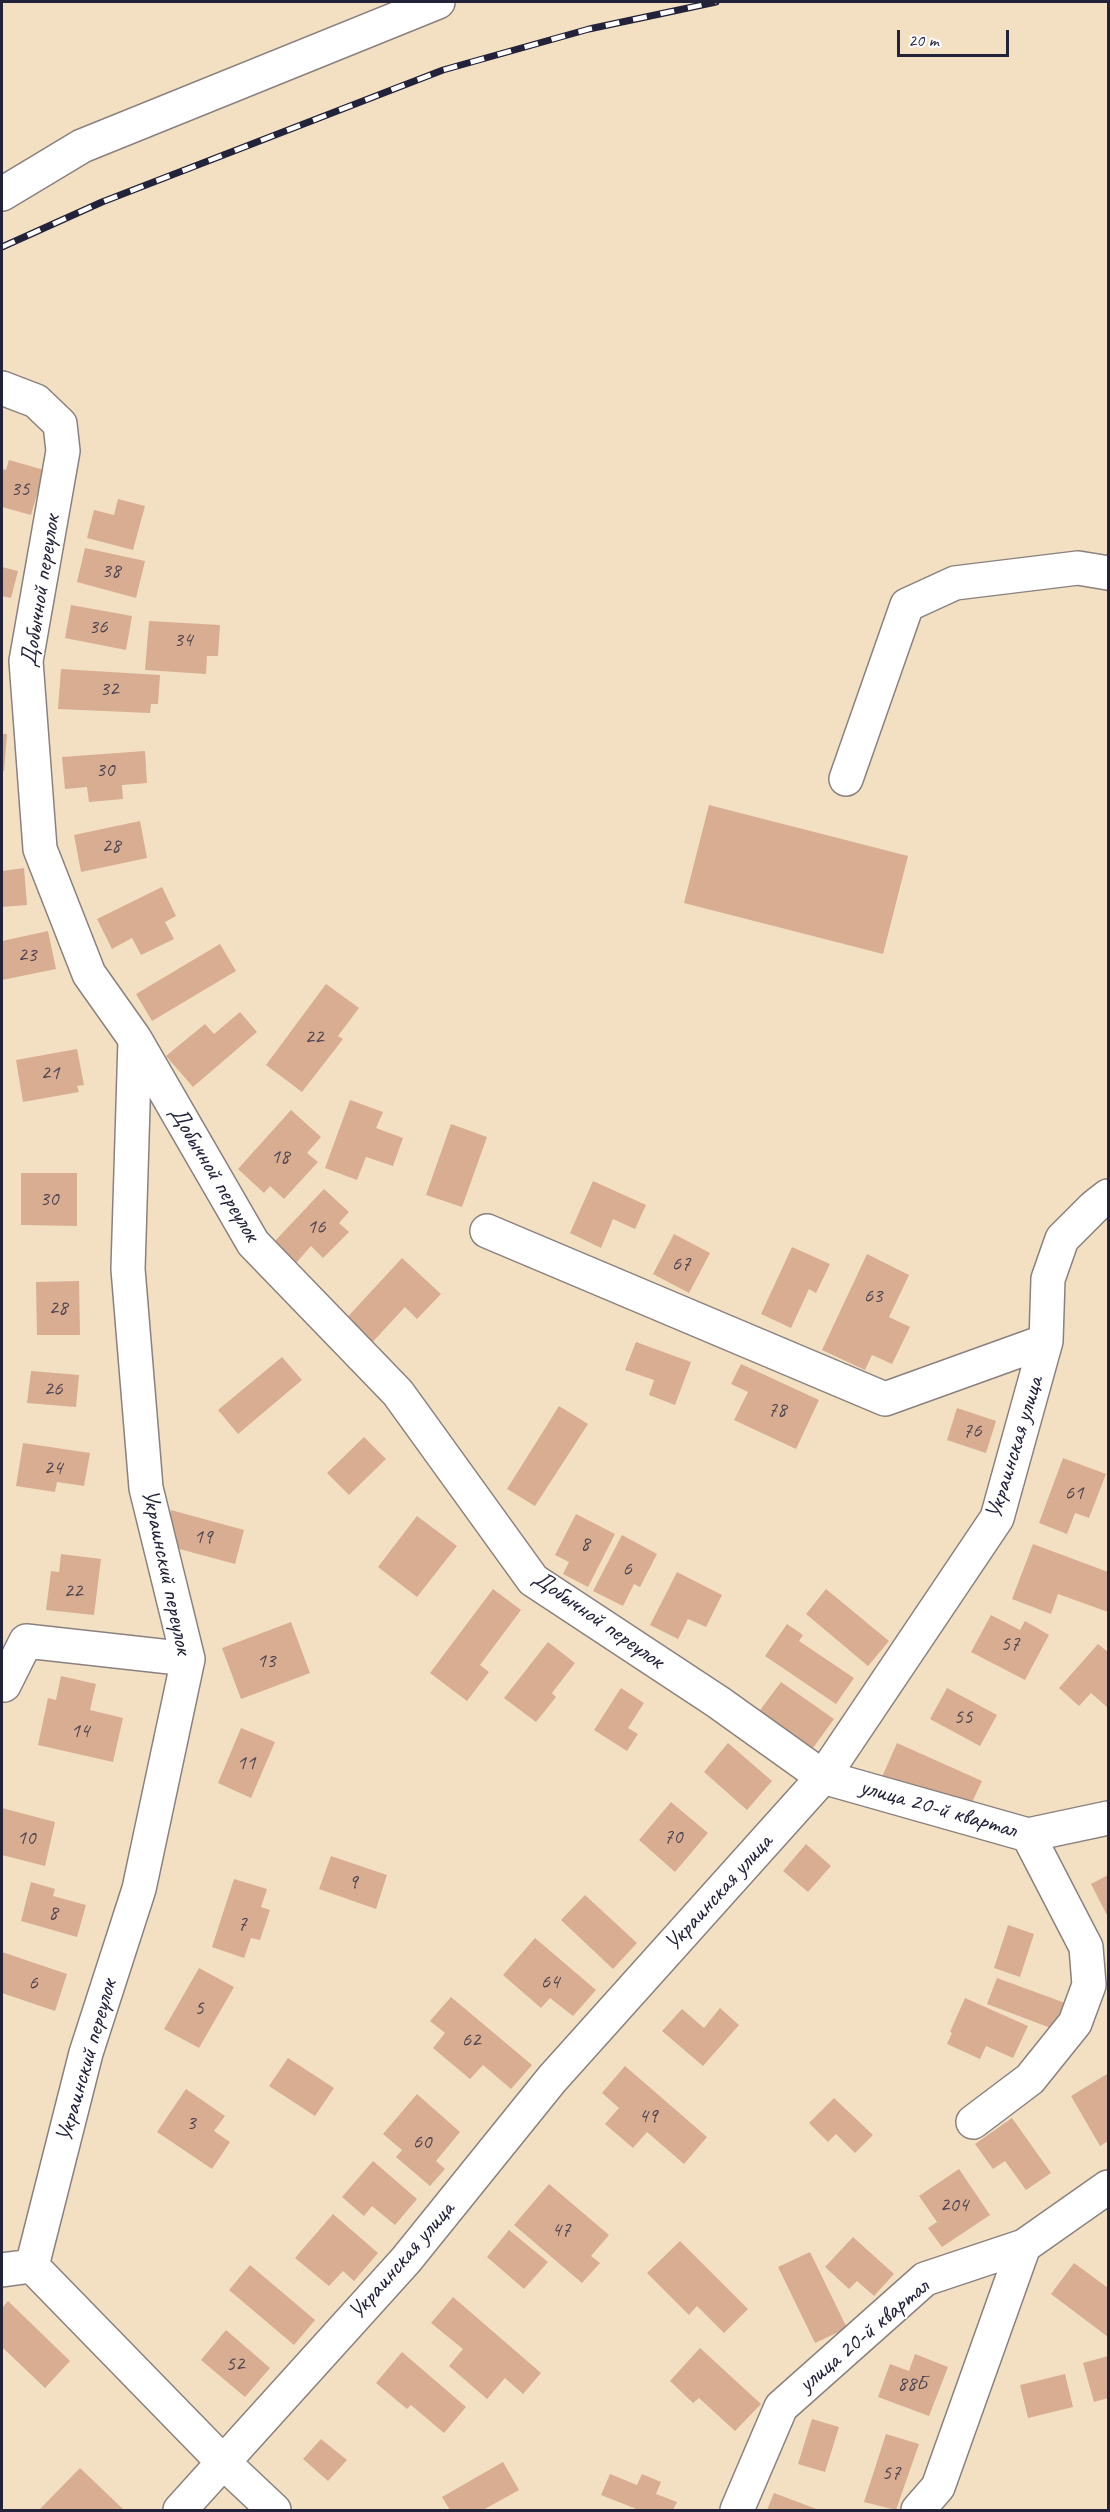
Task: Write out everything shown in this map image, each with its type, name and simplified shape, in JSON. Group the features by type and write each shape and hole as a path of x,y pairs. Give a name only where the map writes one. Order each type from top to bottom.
{"street":[{"path":"2,194 82,146 438,2"},
{"name":"Добычной переулок","path":"2,388 36,401 60,424 63,451 26,661 40,849 89,974 135,1039 253,1243 398,1394 533,1580 718,1702 824,1777"},
{"path":"846,779 907,605 955,583 1078,568 1108,573"},
{"name":"Украинский переулок","path":"17,2268 139,1889 188,1659 146,1488 128,1269 135,1039"},
{"name":"Украинская улица","path":"180,2511 406,2260 552,2079 824,1777 998,1518 1046,1341 1048,1279 1062,1239 1108,1196"},
{"path":"487,1231 885,1399 1046,1341"},
{"path":"3,1685 26,1641 188,1659"},
{"name":"улица 20-й квартал","path":"824,1777 1028,1835 1086,1947 1089,1985 1075,2023 1030,2079 973,2122"},
{"path":"1028,1835 1108,1818"},
{"name":"улица 20-й квартал","path":"737,2511 780,2408 925,2279 1024,2246 1108,2187"},
{"path":"918,2511 938,2487 1024,2246"},
{"path":"17,2268 274,2511"}],"building":[{"path":"9,460 44,470 31,515 2,507 2,469 6,470"},
{"path":"118,499 145,506 133,550 87,538 94,510 114,515"},
{"path":"85,548 145,561 136,598 77,582"},
{"path":"2,567 18,571 11,598 2,596"},
{"path":"71,605 132,616 126,650 65,638"},
{"path":"149,621 220,625 218,656 207,656 206,674 145,670"},
{"path":"61,669 160,675 158,704 151,704 150,713 58,709"},
{"path":"2,734 7,734 4,771 2,771"},
{"path":"145,751 147,783 122,785 123,799 89,802 87,787 65,789 62,757"},
{"path":"709,805 908,856 883,954 684,903"},
{"path":"140,821 147,858 81,872 74,835"},
{"path":"24,868 27,905 2,907 2,871"},
{"path":"162,887 176,916 165,922 174,939 141,955 132,938 112,949 97,919"},
{"path":"48,931 56,969 2,980 2,941"},
{"path":"220,944 236,971 152,1021 136,994"},
{"path":"326,984 359,1008 338,1036 343,1039 302,1092 266,1065"},
{"path":"240,1012 257,1032 193,1087 166,1056 205,1024 214,1034"},
{"path":"77,1049 84,1085 77,1086 79,1092 23,1102 16,1060"},
{"path":"350,1100 383,1112 376,1128 403,1138 393,1166 366,1157 357,1180 325,1168"},
{"path":"291,1110 321,1137 307,1153 318,1162 284,1199 270,1186 264,1193 238,1169"},
{"path":"451,1124 487,1137 462,1207 426,1195"},
{"path":"21,1173 77,1173 77,1226 21,1225"},
{"path":"593,1181 646,1205 635,1229 613,1219 601,1248 570,1233"},
{"path":"324,1189 349,1212 339,1223 349,1232 323,1258 311,1246 296,1263 274,1242"},
{"path":"674,1234 710,1253 689,1293 653,1274"},
{"path":"792,1247 830,1264 816,1293 809,1289 791,1328 761,1314"},
{"path":"867,1254 909,1275 889,1317 910,1327 892,1364 872,1355 865,1370 822,1350"},
{"path":"402,1258 441,1294 417,1319 405,1307 368,1347 342,1323"},
{"path":"79,1281 80,1335 37,1335 36,1282"},
{"path":"636,1342 691,1362 675,1405 649,1395 654,1380 625,1370"},
{"path":"282,1357 302,1380 238,1434 218,1410"},
{"path":"741,1364 819,1400 796,1449 734,1420 748,1392 731,1384"},
{"path":"31,1371 79,1375 76,1407 27,1403"},
{"path":"559,1406 588,1424 535,1506 507,1489"},
{"path":"957,1408 996,1421 986,1453 947,1440"},
{"path":"364,1437 386,1459 349,1495 327,1473"},
{"path":"23,1443 90,1453 84,1486 57,1482 55,1492 16,1486"},
{"path":"1063,1458 1106,1474 1089,1518 1075,1513 1067,1534 1039,1523"},
{"path":"171,1510 244,1530 235,1564 161,1544"},
{"path":"576,1514 615,1534 588,1587 563,1574 569,1562 555,1555"},
{"path":"417,1516 457,1546 417,1597 378,1567"},
{"path":"622,1535 657,1554 640,1587 634,1584 623,1606 593,1591"},
{"path":"1033,1544 1108,1572 1108,1612 1058,1594 1051,1614 1012,1599"},
{"path":"61,1554 101,1559 94,1615 46,1610 51,1571 59,1572"},
{"path":"677,1572 722,1595 706,1627 688,1619 678,1639 650,1625"},
{"path":"493,1589 521,1610 480,1665 489,1672 467,1701 430,1673"},
{"path":"826,1589 889,1641 868,1666 806,1614"},
{"path":"991,1615 1020,1630 1025,1621 1049,1635 1025,1680 971,1652"},
{"path":"291,1622 310,1673 241,1699 222,1648"},
{"path":"787,1624 803,1635 799,1641 854,1678 836,1704 765,1656"},
{"path":"548,1642 575,1663 552,1693 556,1697 536,1722 504,1698"},
{"path":"1098,1644 1108,1652 1108,1708 1091,1693 1079,1706 1059,1688"},
{"path":"61,1676 96,1684 90,1710 123,1718 113,1762 38,1745 48,1698 56,1700"},
{"path":"781,1682 834,1719 813,1748 758,1713"},
{"path":"621,1688 644,1703 628,1728 638,1734 627,1751 594,1730"},
{"path":"947,1688 997,1715 980,1746 930,1719"},
{"path":"241,1728 275,1742 251,1798 218,1783"},
{"path":"728,1743 772,1781 747,1810 704,1772"},
{"path":"897,1743 982,1781 969,1809 917,1786 915,1791 882,1777"},
{"path":"671,1802 708,1833 675,1872 639,1840"},
{"path":"2,1808 55,1822 45,1866 2,1855"},
{"path":"806,1844 831,1866 808,1892 783,1871"},
{"path":"331,1856 387,1875 376,1909 319,1889"},
{"path":"1108,1875 1108,1917 1091,1884"},
{"path":"234,1879 267,1889 261,1907 270,1910 260,1940 251,1938 244,1958 212,1947"},
{"path":"31,1882 55,1889 53,1896 86,1905 77,1937 21,1921"},
{"path":"585,1895 637,1943 613,1969 561,1920"},
{"path":"1008,1925 1034,1934 1020,1977 994,1968"},
{"path":"535,1938 596,1990 573,2016 550,1998 541,2008 503,1975"},
{"path":"2,1952 67,1974 55,2011 2,1993"},
{"path":"199,1968 234,1987 199,2048 164,2029"},
{"path":"997,1978 1065,2003 1056,2030 987,2004"},
{"path":"451,1997 532,2065 511,2089 483,2065 470,2079 433,2048 445,2033 430,2021"},
{"path":"965,1998 1028,2026 1013,2058 986,2046 980,2059 947,2044"},
{"path":"720,2008 739,2025 703,2066 662,2031 682,2009 704,2028"},
{"path":"288,2058 334,2088 315,2116 269,2086"},
{"path":"625,2066 707,2137 684,2164 647,2132 633,2148 605,2124 619,2108 602,2093"},
{"path":"1107,2074 1108,2141 1100,2146 1071,2096"},
{"path":"186,2089 225,2116 214,2131 230,2142 212,2169 157,2132"},
{"path":"417,2094 460,2132 436,2161 445,2169 430,2186 396,2157 402,2150 383,2134"},
{"path":"834,2098 873,2135 855,2153 836,2134 828,2142 809,2123"},
{"path":"1012,2118 1051,2173 1026,2190 1005,2161 993,2169 975,2144"},
{"path":"373,2161 417,2199 395,2225 372,2206 364,2216 342,2197"},
{"path":"959,2169 990,2215 942,2247 928,2228 937,2222 919,2196"},
{"path":"549,2184 609,2235 591,2256 600,2263 582,2283 514,2225"},
{"path":"333,2214 378,2253 354,2281 343,2271 329,2286 295,2258"},
{"path":"509,2230 548,2262 524,2289 487,2257"},
{"path":"853,2237 894,2274 874,2296 857,2281 849,2289 825,2267"},
{"path":"680,2241 748,2309 724,2333 697,2306 689,2315 647,2273"},
{"path":"810,2252 847,2328 815,2343 778,2267"},
{"path":"1074,2263 1108,2288 1108,2337 1051,2294"},
{"path":"250,2265 315,2320 294,2345 229,2290"},
{"path":"453,2297 541,2373 523,2394 505,2378 487,2399 449,2366 463,2349 431,2323"},
{"path":"8,2301 70,2361 45,2388 2,2347 2,2308"},
{"path":"226,2330 270,2368 245,2397 201,2360"},
{"path":"700,2348 761,2404 735,2431 699,2398 693,2403 670,2381"},
{"path":"402,2352 466,2407 444,2433 411,2405 407,2409 376,2383"},
{"path":"915,2354 948,2367 929,2416 878,2397 890,2364 909,2371"},
{"path":"1108,2356 1108,2398 1094,2402 1083,2363"},
{"path":"1065,2374 1073,2407 1028,2418 1020,2385"},
{"path":"812,2419 839,2427 825,2472 798,2464"},
{"path":"886,2434 919,2444 896,2510 864,2502"},
{"path":"321,2439 347,2460 328,2481 303,2459"},
{"path":"503,2462 519,2490 483,2510 450,2510 442,2497"},
{"path":"80,2468 124,2510 39,2510"},
{"path":"610,2474 637,2485 642,2474 661,2482 656,2494 677,2502 673,2510 639,2510 601,2495"},
{"path":"774,2493 819,2510 767,2510"}],"railway":[{"path":"2,247 102,202 443,70 589,29 716,2"}]}
